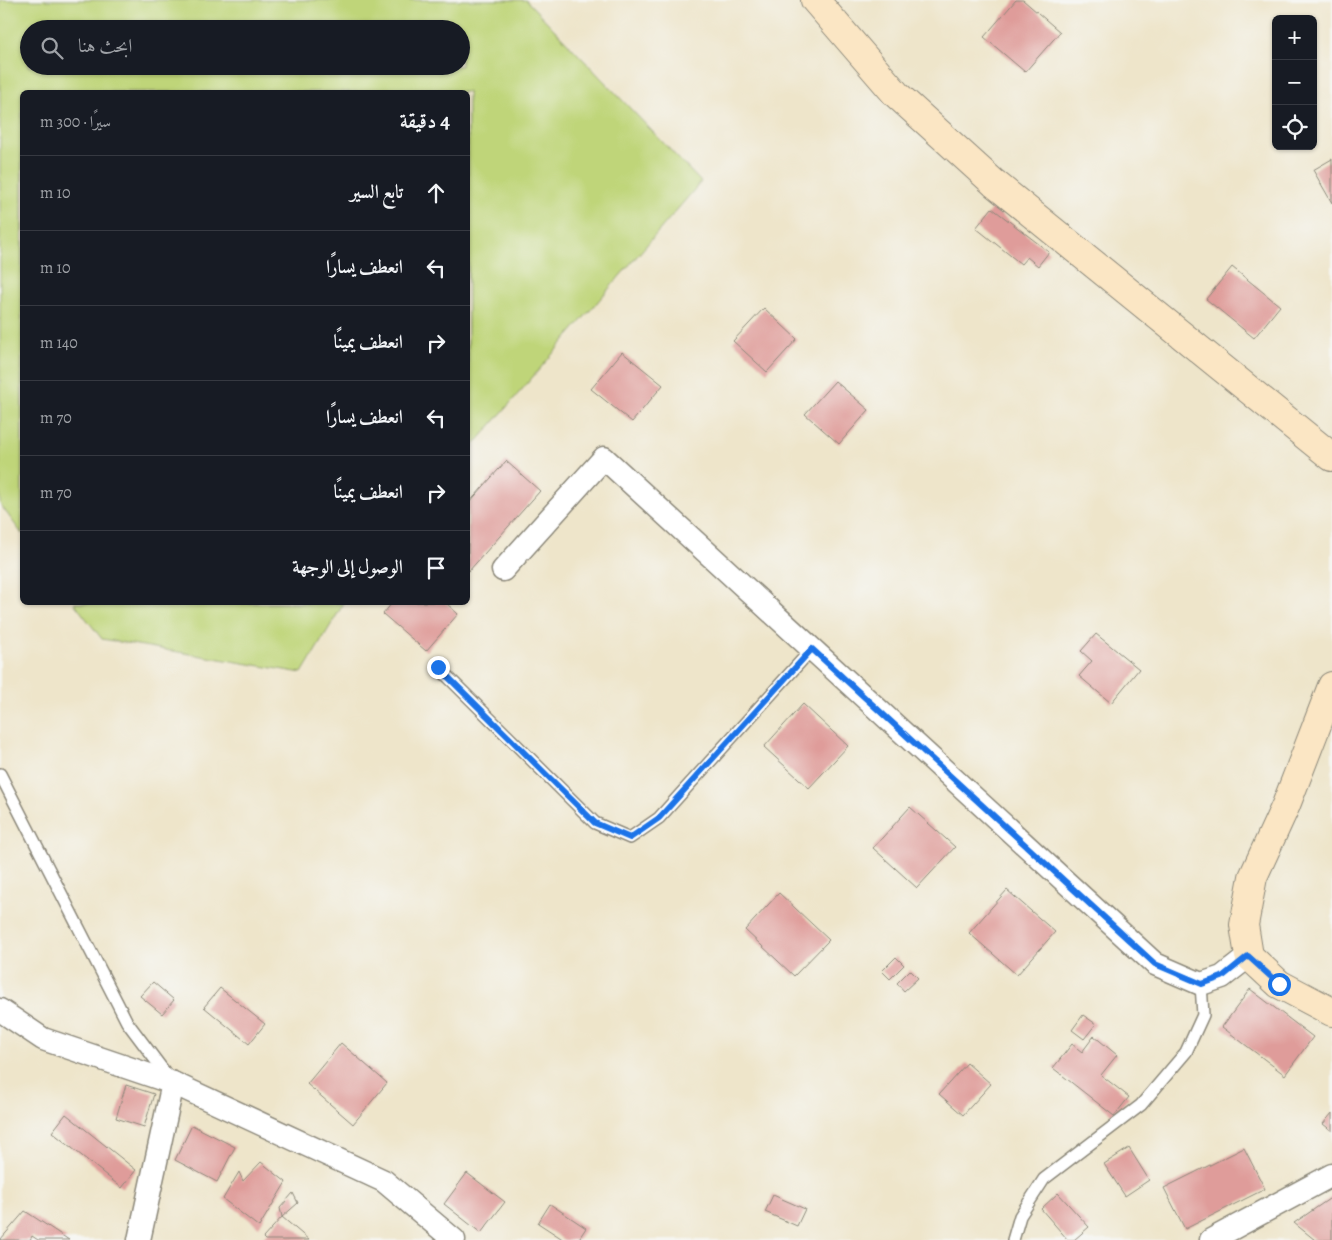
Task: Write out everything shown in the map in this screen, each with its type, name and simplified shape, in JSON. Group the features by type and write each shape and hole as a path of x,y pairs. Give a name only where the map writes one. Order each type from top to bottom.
{"street":[{"path":"815,0 896,94 994,183 1332,457"},
{"path":"503,570 604,458 1155,964 1202,984 1222,977 1248,956"},
{"path":"1332,686 1286,805 1253,877 1244,925 1248,956 1279,984 1332,1012"},
{"path":"0,1010 43,1039 173,1083 384,1181 454,1240"},
{"path":"139,1240 173,1083"},
{"path":"1212,1240 1332,1176"}],"lane":[{"path":"438,667 595,823 630,838 659,818 812,649"},
{"path":"0,774 127,1022 173,1083"},
{"path":"1013,1240 1020,1216 1044,1179 1141,1104 1186,1052 1203,1015 1202,984"}],"green space":[{"path":"0,0 526,0 701,182 470,450 470,90 20,90 20,531 0,504"},
{"path":"76,605 343,605 302,673 102,639"}],"building":[{"path":"1016,0 1023,0 1060,32 1025,72 984,37"},
{"path":"1332,159 1332,203 1313,170"},
{"path":"992,208 1049,252 1038,266 1027,257 1021,264 976,228"},
{"path":"1232,267 1280,306 1254,338 1206,299"},
{"path":"764,308 797,339 767,372 733,341"},
{"path":"622,352 663,385 632,422 591,389"},
{"path":"835,381 869,410 839,444 805,414"},
{"path":"506,461 540,491 470,570 470,502"},
{"path":"390,605 448,605 458,614 426,651 383,614"},
{"path":"1096,634 1139,669 1111,703 1079,676 1092,661 1081,651"},
{"path":"803,704 848,746 809,788 764,747"},
{"path":"910,807 955,847 917,888 873,848"},
{"path":"1007,890 1055,932 1017,975 969,933"},
{"path":"779,893 829,940 794,976 745,930"},
{"path":"896,957 904,965 890,979 882,971"},
{"path":"910,970 918,978 904,991 897,983"},
{"path":"153,982 174,1000 162,1014 140,996"},
{"path":"220,988 265,1024 249,1044 204,1007"},
{"path":"1250,989 1313,1037 1285,1075 1222,1027"},
{"path":"1083,1015 1096,1024 1084,1039 1072,1030"},
{"path":"1094,1036 1117,1055 1101,1075 1129,1097 1114,1116 1053,1068 1072,1044 1082,1052"},
{"path":"341,1043 387,1083 353,1124 307,1084"},
{"path":"967,1063 991,1084 963,1115 939,1094"},
{"path":"126,1085 154,1094 144,1127 116,1118"},
{"path":"1332,1113 1332,1131 1323,1124"},
{"path":"66,1114 136,1170 122,1188 52,1132"},
{"path":"192,1125 235,1147 217,1182 175,1160"},
{"path":"1129,1148 1149,1180 1125,1196 1104,1164"},
{"path":"1244,1148 1265,1189 1185,1229 1164,1188"},
{"path":"261,1162 286,1182 259,1227 223,1199 239,1172 243,1181"},
{"path":"467,1173 505,1202 481,1233 444,1204"},
{"path":"293,1193 298,1203 282,1217 280,1208"},
{"path":"1058,1193 1089,1227 1074,1240 1068,1240 1041,1209"},
{"path":"773,1195 805,1209 797,1226 765,1212"},
{"path":"1332,1197 1332,1240 1315,1240 1294,1223"},
{"path":"550,1204 586,1228 578,1240 564,1240 538,1223"},
{"path":"25,1211 69,1240 38,1240 32,1236 30,1240 0,1240"},
{"path":"282,1217 309,1240 265,1240 263,1238"}],"route":[{"path":"438,667 595,823 630,838 659,818 812,649 1155,964 1202,984 1222,977 1248,956 1279,984"}]}
